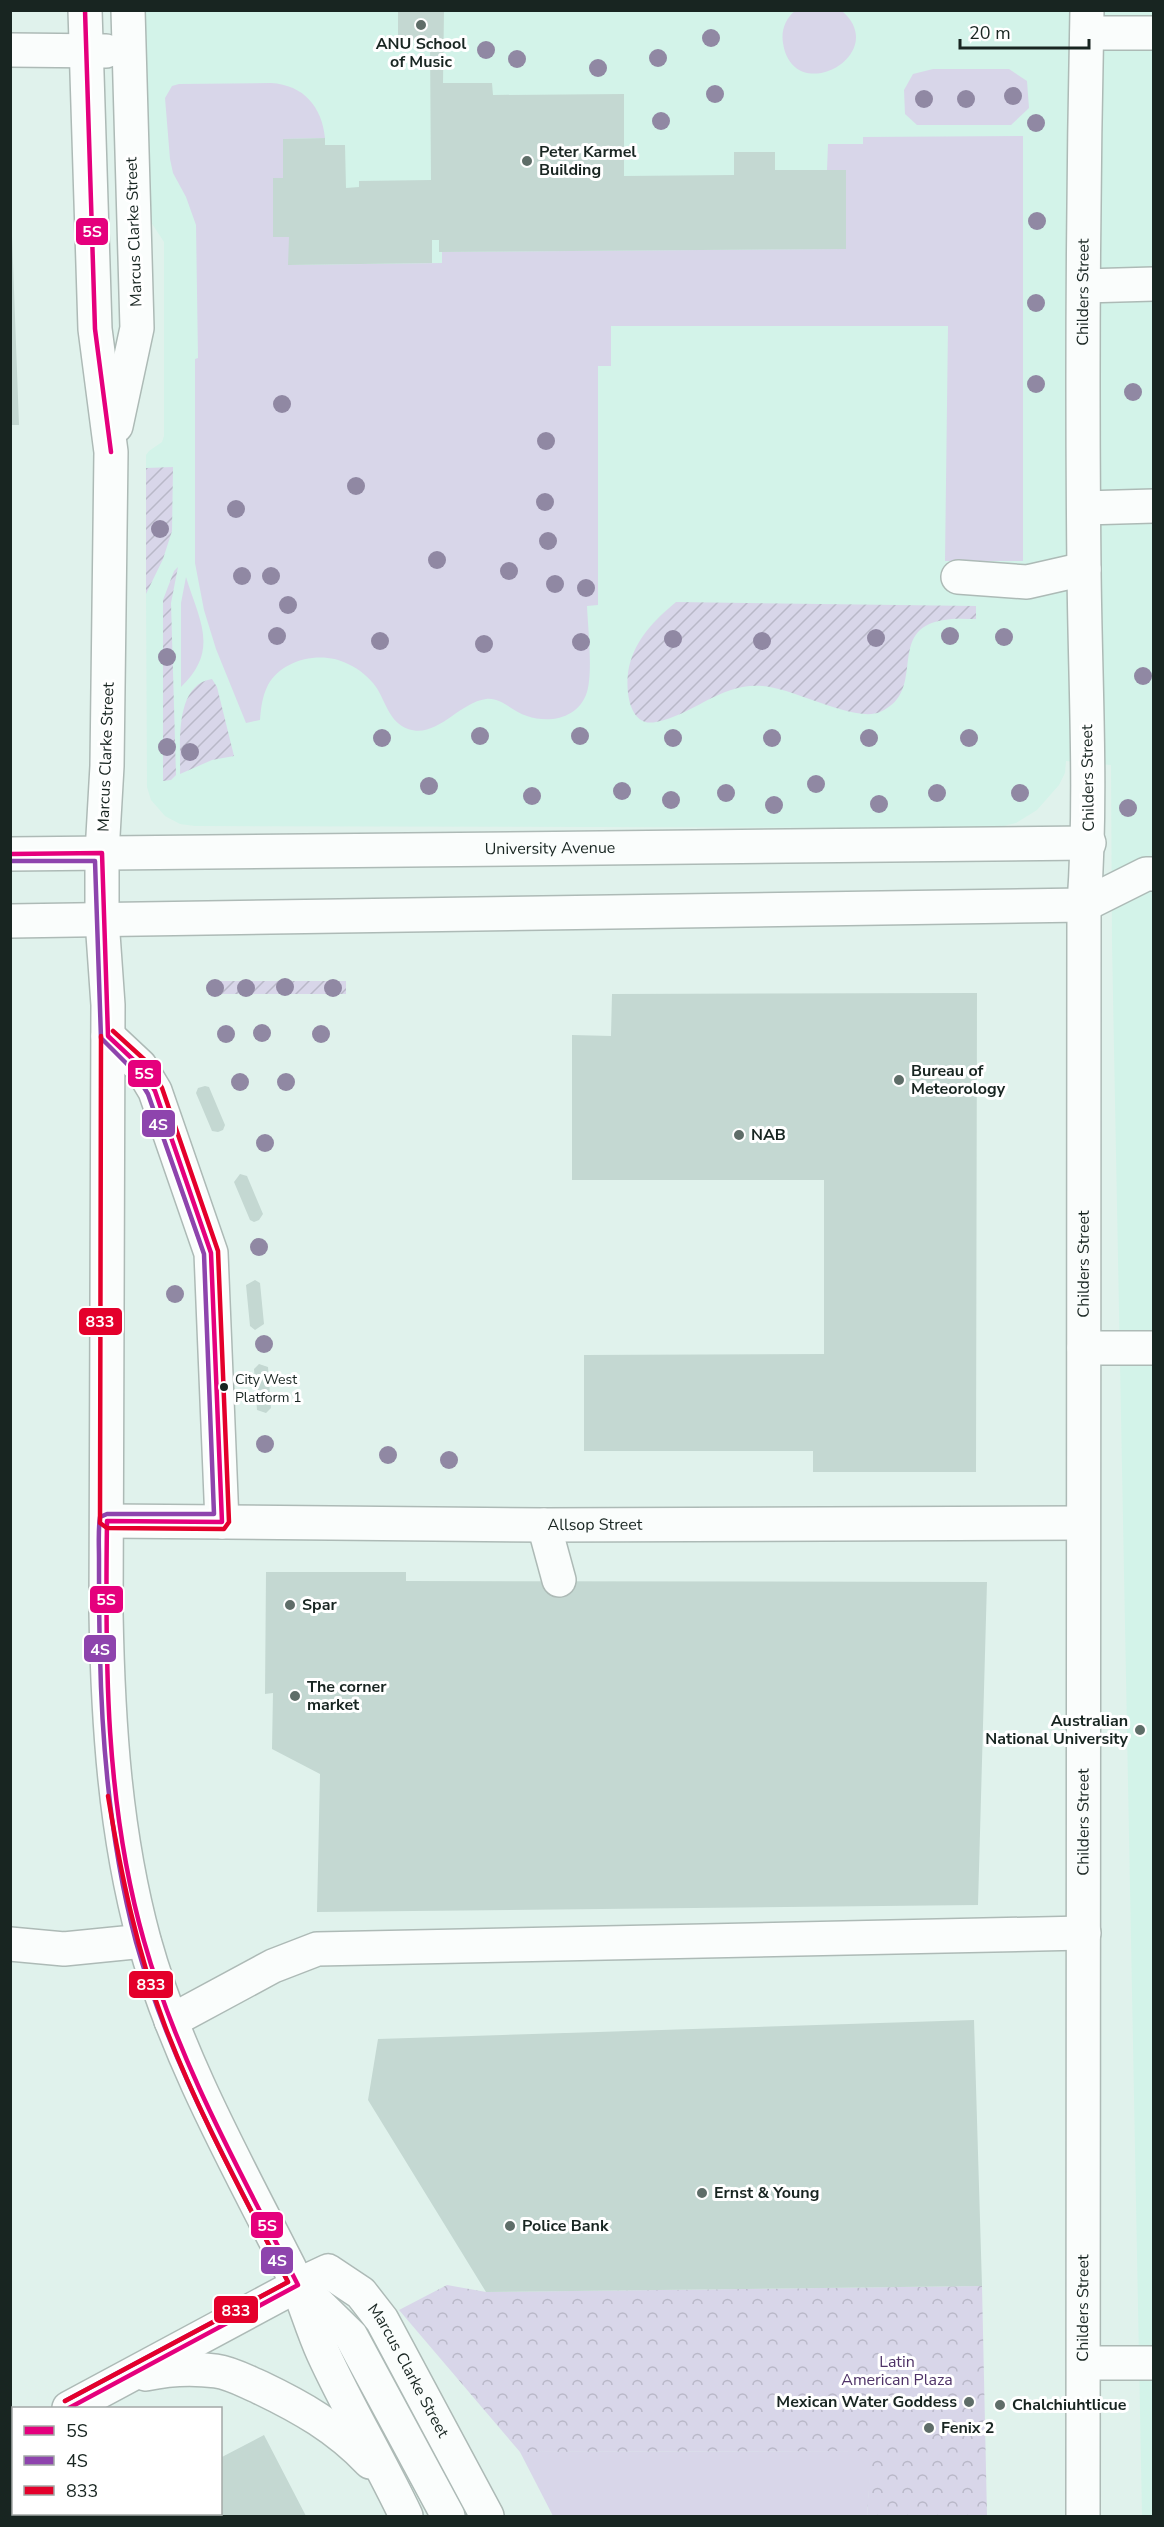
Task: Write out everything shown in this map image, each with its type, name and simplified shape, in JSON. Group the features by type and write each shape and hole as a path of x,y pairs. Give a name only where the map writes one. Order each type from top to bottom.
{"street":[{"name":"Marcus Clarke Street","path":"85,10 95,329 111,452 107,774 102,853 102,920 108,979 107,1674 115,1795 126,1864 144,1941 171,2021 212,2114 298,2285 322,2352 402,2508"},
{"name":"Marcus Clarke Street","path":"111,452 136,328 128,10"},
{"path":"1087,22 1154,33"},
{"name":"Childers Street","path":"1083,2517 1084,905 1089,843 1084,569 1087,22"},
{"path":"10,50 129,51"},
{"path":"1084,286 1154,284"},
{"path":"1084,508 1154,506"},
{"path":"958,577 1027,582 1084,569"},
{"name":"University Avenue","path":"10,854 1089,843"},
{"path":"10,921 1084,905 1150,874"},
{"path":"108,1036 140,1066 155,1091 210,1247 216,1337 222,1522"},
{"path":"1084,1348 1154,1348"},
{"name":"Allsop Street","path":"107,1521 544,1525 1083,1523"},
{"path":"544,1525 559,1580"},
{"path":"171,2021 273,1966 317,1948 1084,1933"},
{"path":"10,1944 64,1949 144,1941"},
{"name":"Marcus Clarke Street","path":"298,2285 328,2271 346,2281 372,2307 382,2320 487,2517"},
{"name":"Marcus Clarke Street","path":"298,2285 351,2336 448,2517"},
{"path":"73,2407 298,2285"},
{"path":"1084,2363 1154,2363"},
{"path":"127,2378 165,2370 216,2371 232,2374 297,2405 335,2428 373,2465 402,2508"}],"shaded area":[{"name":"Australian National University","path":"137,11 1153,11 1153,2516 1142,2516 1112,944 1111,765 1066,761 1065,773 1059,785 1037,810 1016,823 996,828 195,826 180,824 165,816 151,800 147,787 146,594 146,455 162,442 164,436 164,242 147,216"}],"green space":[{"path":"795,11 842,11 854,27 855,43 848,57 835,68 819,73 803,72 790,62 783,43 783,34 786,21"},
{"path":"933,69 1009,69 1027,81 1029,108 1011,125 917,125 905,114 904,90 913,74"},
{"path":"271,83 293,88 309,100 320,117 325,138 283,139 283,178 273,179 273,237 289,237 289,265 442,263 442,252 846,249 846,170 827,170 828,144 863,144 863,137 1023,136 1023,561 945,561 948,326 611,326 611,366 598,366 598,605 587,606 589,683 583,701 577,708 563,717 545,719 527,716 502,702 486,699 466,707 428,729 419,731 408,729 392,717 376,687 364,674 338,660 315,658 293,663 274,676 264,694 260,720 246,723 216,649 204,610 195,563 195,359 198,358 196,225 186,197 173,173 165,98 172,86 179,84"},
{"path":"173,467 172,531 163,559 146,594 146,468"},
{"path":"178,567 171,603 176,775 171,780 163,781 163,600 174,571"},
{"path":"186,577 200,621 203,647 200,660 193,673 181,687 181,603"},
{"path":"676,602 976,606 976,619 944,620 926,626 916,635 910,648 902,690 894,702 880,712 856,713 775,688 747,686 720,694 670,718 646,722 639,718 630,703 627,684 629,667 641,639 660,616"},
{"path":"212,679 217,687 234,756 212,760 180,774 180,734 185,705 199,684"},
{"path":"210,981 346,981 346,994 209,994"},
{"name":"Latin American Plaza","path":"447,2285 486,2292 982,2286 987,2516 867,2516 871,2451 520,2452 399,2310"},
{"path":"872,2451 867,2516 553,2516 520,2452"}],"building":[{"name":"Peter Karmel Building","path":"398,10 444,10 443,83 492,83 493,95 624,94 624,176 734,175 734,152 775,152 775,170 846,170 846,249 439,252 439,240 432,240 432,263 288,265 289,237 273,237 273,178 283,178 283,139 325,138 325,145 345,145 346,188 359,187 359,181 431,180 430,41 398,40"},
{"path":"10,236 12,236 19,425 10,425"},
{"path":"977,993 976,1472 813,1472 813,1451 584,1451 584,1355 824,1354 824,1180 572,1180 572,1035 611,1036 612,994"},
{"path":"209,1087 225,1125 223,1130 218,1132 212,1131 196,1093 198,1088"},
{"path":"240,1174 247,1176 263,1214 259,1220 254,1222 250,1220 234,1182"},
{"path":"255,1280 260,1283 264,1324 255,1330 250,1326 246,1285"},
{"path":"259,1364 268,1367 271,1408 266,1413 257,1410 254,1369"},
{"path":"266,1572 406,1572 406,1581 987,1582 978,1905 317,1912 320,1774 272,1749 273,1693 265,1694"},
{"name":"Ernst & Young","path":"974,2020 982,2286 486,2292 368,2100 378,2039"},
{"path":"264,2435 306,2516 113,2516 222,2515 222,2457"}],"transit line":[{"name":"5S","path":"85,10 95,329 111,452"},
{"name":"5S","path":"10,854 102,853 108,1036 140,1066 155,1091 211,1253 222,1522 107,1521 106,1627 110,1732 121,1837 131,1889 158,1986 174,2030 212,2116 298,2285 71,2407"},
{"name":"4S","path":"10,861 95,861 101,1038 134,1071 148,1094 204,1254 214,1514 107,1514 100,1517 101,1690 106,1763 114,1835 127,1907 150,1986 166,2030 203,2115 288,2282 65,2401"},
{"name":"833","path":"101,1036 100,1523 107,1528 224,1529 229,1522 218,1251 162,1088 146,1061 113,1031"},
{"name":"833","path":"65,2401 288,2282 208,2124 165,2026 146,1970 131,1913 108,1796"}],"place":[{"name":"ANU School of Music","path":"421,25"},
{"name":"Peter Karmel Building","path":"527,161"},
{"name":"Bureau of Meteorology","path":"899,1080"},
{"name":"NAB","path":"739,1135"},
{"name":"City West Platform 1","path":"224,1387"},
{"name":"Spar","path":"290,1605"},
{"name":"The corner market","path":"295,1696"},
{"name":"Australian National University","path":"1140,1730"},
{"name":"Ernst & Young","path":"702,2193"},
{"name":"Police Bank","path":"510,2226"},
{"name":"Mexican Water Goddess","path":"969,2402"},
{"name":"Chalchiuhtlicue","path":"1000,2405"},
{"name":"Fenix 2","path":"929,2428"}]}
